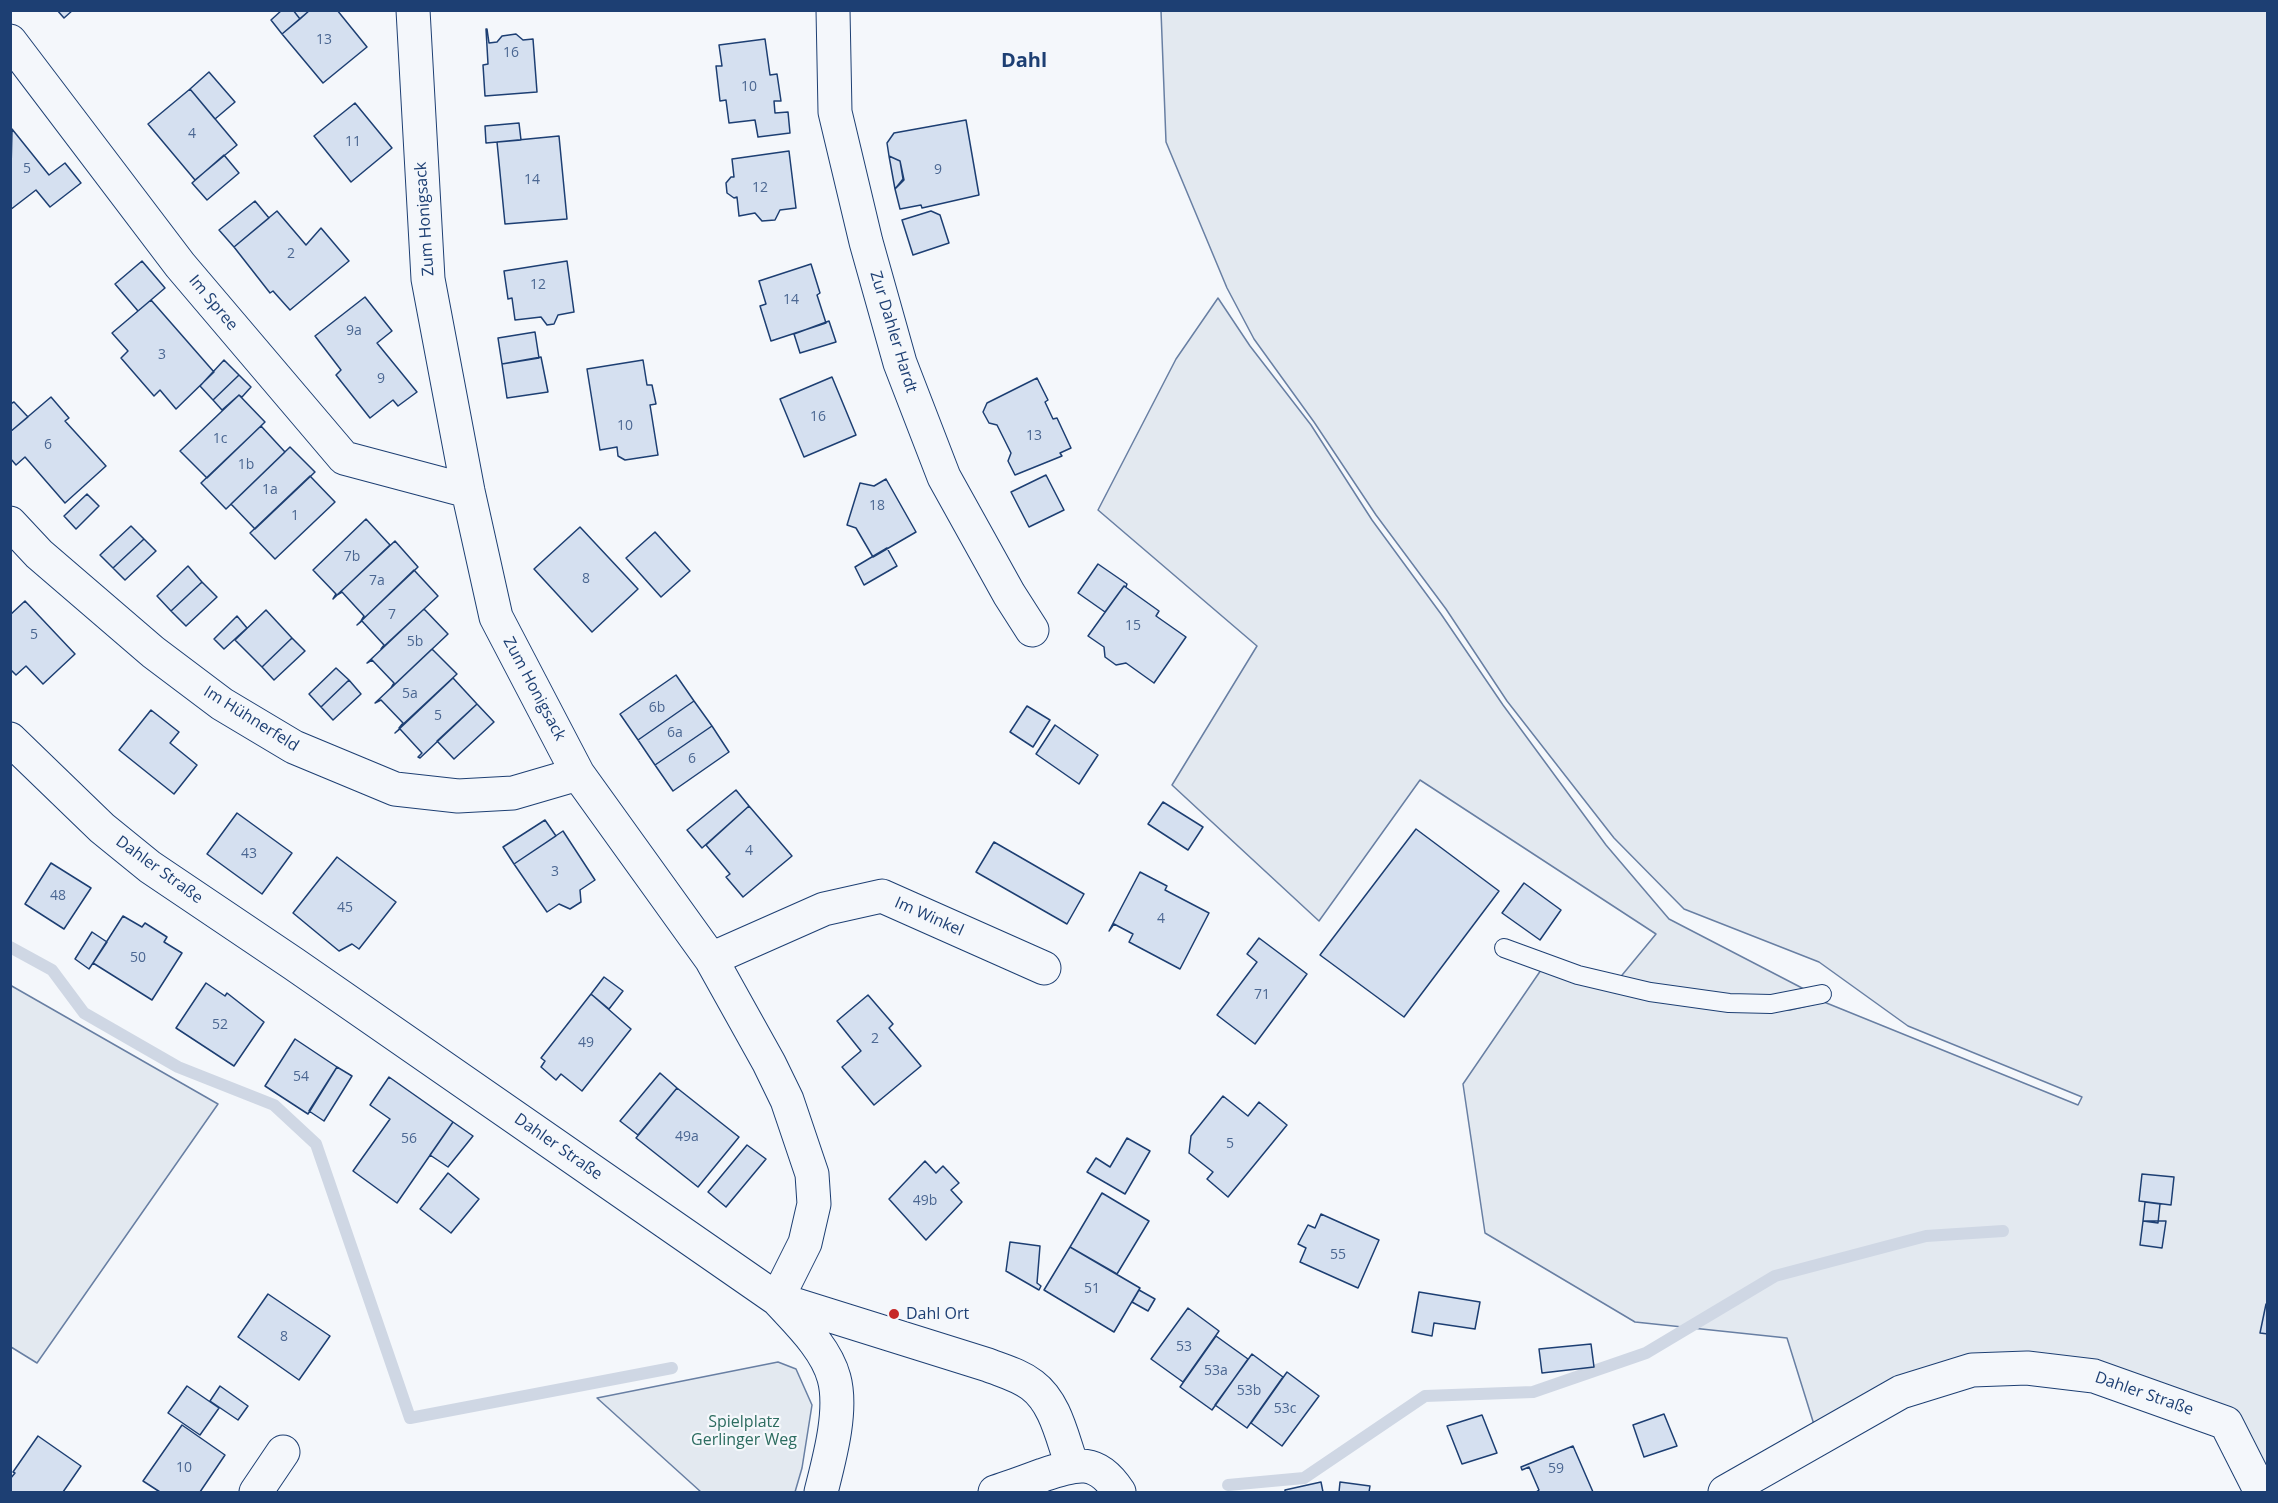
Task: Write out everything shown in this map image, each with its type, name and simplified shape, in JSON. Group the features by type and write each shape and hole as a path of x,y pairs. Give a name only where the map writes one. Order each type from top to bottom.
{"street":[{"name":"Zum Honigsack","path":"412,10 428,279 468,491 496,617 578,774 711,958 787,1100 812,1174 814,1204 805,1244 777,1299"},
{"name":"Zur Dahler Hardt","path":"833,10 835,112 866,242 900,363 944,477 1009,594 1032,630"},
{"name":"Im Spree","path":"10,41 180,266 344,458 468,491"},
{"name":"Im Hühnerfeld","path":"10,523 39,554 153,652 222,704 294,747 395,789 458,796 513,793 578,774"},
{"name":"Dahler Straße","path":"10,739 102,828 150,867 294,964 777,1299 988,1365 1032,1385 1050,1405 1072,1465"},
{"name":"Im Winkel","path":"711,958 824,909 882,896 1044,968"},
{"path":"777,1299 816,1344 834,1377 836,1411 831,1450 821,1492"},
{"name":"Dahler Straße","path":"1725,1492 1901,1392 1972,1370 2027,1368 2094,1376 2226,1423 2261,1492"},
{"path":"256,1492 283,1452"},
{"path":"995,1492 1072,1465 1088,1466 1102,1473 1111,1479 1119,1492"}],"lane":[{"path":"1504,948 1578,975 1673,995 1729,1003 1771,1004 1822,994"}],"green space":[{"path":"1161,11 2267,11 2267,1481 2233,1413 2024,1357 1816,1431 1787,1338 1635,1322 1485,1233 1463,1084 1541,970 1733,1010 1790,1010 1824,1002 2078,1105 2082,1097 1908,1026 1819,962 1684,909 1614,838 1507,701 1446,609 1376,515 1314,422 1254,339 1227,288 1166,142"},
{"path":"1218,298 1250,346 1311,425 1372,520 1441,614 1503,705 1606,845 1669,919 1804,989 1768,997 1727,998 1618,980 1656,934 1420,780 1319,921 1172,785 1257,646 1098,510 1176,359"},
{"path":"10,985 218,1104 37,1363 11,1347"},
{"name":"Spielplatz Gerlinger Weg","path":"778,1362 796,1369 812,1405 802,1468 795,1492 701,1492 597,1398"}],"building":[{"path":"57,10 73,10 64,18"},
{"path":"282,10 293,10 300,19 282,34 271,20"},
{"path":"293,10 310,10 300,19"},
{"path":"310,10 337,10 367,47 323,83 282,34"},
{"path":"486,29 489,43 497,42 502,36 516,34 523,40 533,39 537,92 485,96 483,65 488,64"},
{"path":"765,39 770,75 777,74 781,101 774,101 775,113 788,112 790,133 758,137 755,120 729,123 726,100 720,101 716,66 722,66 719,45"},
{"path":"209,72 235,102 215,119 190,89"},
{"path":"190,89 237,145 195,180 148,124"},
{"path":"355,103 392,148 351,182 314,136"},
{"path":"966,120 979,195 922,208 921,205 900,209 895,189 903,179 900,161 889,156 887,143 894,133"},
{"path":"519,123 521,140 486,143 485,126"},
{"path":"12,129 49,175 65,163 81,183 50,207 36,190 10,210"},
{"path":"559,136 567,219 505,224 497,142"},
{"path":"789,151 796,208 780,210 775,220 762,221 755,213 739,216 737,197 734,198 727,193 726,183 734,177 732,159"},
{"path":"224,155 239,173 207,200 192,183"},
{"path":"889,156 900,161 904,180 895,189"},
{"path":"255,201 269,218 234,247 219,230"},
{"path":"277,211 306,245 321,228 349,261 290,310 273,291 270,293 234,247"},
{"path":"931,211 940,215 949,243 913,255 902,220"},
{"path":"142,261 165,288 138,311 115,284"},
{"path":"567,261 574,312 558,315 554,324 547,325 541,317 515,320 512,298 508,299 504,271"},
{"path":"811,264 820,293 817,295 826,323 771,341 760,306 766,304 759,281"},
{"path":"365,297 392,331 377,343 417,392 398,406 393,400 370,418 336,375 341,370 315,336"},
{"path":"151,300 214,372 176,409 160,390 154,396 121,358 128,351 112,333"},
{"path":"829,321 836,342 800,353 794,334"},
{"path":"535,332 539,358 502,364 498,338"},
{"path":"541,357 548,392 507,398 502,364"},
{"path":"224,360 239,375 213,400 200,386"},
{"path":"643,360 647,385 652,385 656,404 650,405 658,455 625,460 618,456 617,447 600,450 587,369"},
{"path":"239,375 251,387 242,397 239,395 222,410 213,400"},
{"path":"832,377 856,435 804,457 780,399"},
{"path":"1037,378 1048,400 1045,402 1053,419 1057,418 1071,448 1060,453 1062,456 1015,475 1008,461 1011,453 997,425 989,423 983,412 987,403"},
{"path":"239,395 265,422 207,478 180,451"},
{"path":"51,397 69,418 65,421 106,466 65,503 25,457 16,465 10,458 10,432"},
{"path":"14,402 28,417 10,432 10,404"},
{"path":"261,426 285,452 226,509 201,483"},
{"path":"290,447 315,472 255,529 231,504"},
{"path":"1046,475 1064,510 1029,527 1011,492"},
{"path":"310,476 335,502 275,559 250,533"},
{"path":"886,479 916,532 873,557 856,528 847,525 860,483 874,486"},
{"path":"87,494 99,506 76,529 64,516"},
{"path":"366,519 390,545 333,599 336,594 313,570"},
{"path":"131,526 144,539 113,568 100,555"},
{"path":"580,527 638,589 592,632 534,569"},
{"path":"655,532 690,571 661,597 626,558"},
{"path":"144,539 156,551 125,580 113,568"},
{"path":"395,541 418,567 361,621 364,616 342,592 337,595"},
{"path":"887,548 897,566 864,585 855,567"},
{"path":"1098,564 1127,584 1105,612 1078,593"},
{"path":"188,566 202,582 171,611 157,596"},
{"path":"414,570 438,596 381,649 384,645 362,621 357,625"},
{"path":"202,582 217,597 186,626 171,611"},
{"path":"1124,586 1159,611 1156,616 1186,637 1154,683 1126,663 1116,665 1105,657 1104,647 1088,636"},
{"path":"25,601 75,654 43,684 26,666 16,675 10,669 10,615"},
{"path":"424,609 448,634 391,688 394,683 372,660 367,663"},
{"path":"266,610 292,638 262,667 235,640"},
{"path":"237,616 247,628 224,649 214,639"},
{"path":"292,638 305,651 274,680 262,667"},
{"path":"432,649 457,674 399,728 403,723 381,700 375,703"},
{"path":"336,668 349,680 321,707 309,694"},
{"path":"676,675 694,701 638,740 620,714"},
{"path":"453,678 477,704 420,758 418,757 422,753 400,729 395,733"},
{"path":"349,680 361,694 333,720 321,707"},
{"path":"694,701 712,726 655,765 638,740"},
{"path":"477,704 494,722 454,759 437,741"},
{"path":"1027,706 1050,720 1033,747 1010,732"},
{"path":"151,710 179,732 170,743 197,765 174,794 119,750"},
{"path":"1055,725 1098,755 1079,784 1036,754"},
{"path":"712,726 729,752 673,791 655,765"},
{"path":"736,790 749,806 702,848 687,830"},
{"path":"1163,802 1203,827 1188,850 1148,824"},
{"path":"749,806 792,856 743,897 726,877 730,874 706,845"},
{"path":"237,813 292,853 262,894 207,854"},
{"path":"545,820 556,836 514,864 503,847"},
{"path":"1416,829 1499,891 1404,1017 1320,955"},
{"path":"563,831 595,880 580,890 581,902 570,909 559,904 547,912 514,864"},
{"path":"994,842 1084,894 1067,924 976,872"},
{"path":"337,857 396,902 359,949 352,944 339,951 293,913"},
{"path":"51,863 91,888 64,929 25,904"},
{"path":"1140,872 1167,886 1165,890 1209,913 1180,969 1129,942 1133,934 1114,924 1109,931"},
{"path":"1524,883 1561,910 1540,940 1502,913"},
{"path":"123,916 142,927 145,923 167,937 164,942 182,953 152,1000 93,963"},
{"path":"92,932 107,942 89,969 75,959"},
{"path":"1259,938 1307,974 1255,1044 1217,1015 1257,962 1247,954"},
{"path":"604,977 623,991 609,1009 591,994"},
{"path":"206,983 225,996 227,993 264,1022 234,1066 176,1028"},
{"path":"591,994 631,1029 582,1091 561,1074 556,1080 541,1067 545,1061 541,1058"},
{"path":"868,995 893,1024 889,1028 921,1066 874,1105 842,1067 861,1051 837,1021"},
{"path":"295,1039 337,1067 308,1114 265,1086"},
{"path":"337,1067 352,1076 324,1121 309,1111"},
{"path":"660,1073 677,1088 638,1135 620,1121"},
{"path":"389,1077 453,1122 397,1203 353,1171 390,1119 370,1105"},
{"path":"677,1088 739,1137 698,1187 636,1138"},
{"path":"1223,1096 1248,1116 1259,1102 1287,1125 1228,1197 1207,1179 1213,1172 1189,1153 1191,1136"},
{"path":"453,1122 473,1136 448,1167 430,1155"},
{"path":"1127,1138 1150,1151 1125,1194 1087,1172 1096,1158 1110,1167"},
{"path":"747,1145 766,1159 726,1207 708,1192"},
{"path":"925,1161 936,1173 943,1166 959,1183 951,1190 962,1202 926,1240 889,1199"},
{"path":"448,1173 479,1199 451,1233 420,1209"},
{"path":"2142,1174 2174,1177 2171,1205 2139,1201"},
{"path":"1102,1193 1149,1221 1117,1274 1070,1247"},
{"path":"2145,1202 2160,1204 2158,1223 2143,1221"},
{"path":"1321,1214 1379,1240 1358,1288 1300,1262 1306,1248 1298,1244 1308,1225 1315,1228"},
{"path":"2143,1221 2166,1221 2162,1248 2140,1245"},
{"path":"1010,1242 1040,1246 1037,1283 1041,1286 1039,1290 1006,1271"},
{"path":"1070,1247 1140,1288 1114,1332 1044,1290"},
{"path":"1139,1290 1155,1299 1148,1311 1132,1302"},
{"path":"1419,1292 1480,1302 1475,1329 1434,1323 1432,1336 1412,1332"},
{"path":"268,1294 330,1336 299,1380 238,1337"},
{"path":"2266,1304 2268,1304 2268,1334 2260,1333"},
{"path":"1188,1308 1219,1331 1183,1382 1151,1359"},
{"path":"1216,1336 1248,1359 1212,1410 1180,1387"},
{"path":"1591,1344 1594,1367 1542,1373 1539,1349"},
{"path":"1252,1354 1283,1377 1247,1428 1215,1405"},
{"path":"1287,1372 1319,1396 1282,1446 1251,1423"},
{"path":"187,1386 219,1408 200,1435 168,1413"},
{"path":"220,1386 248,1406 238,1420 210,1401"},
{"path":"1664,1414 1677,1446 1644,1457 1633,1425"},
{"path":"1482,1415 1497,1453 1462,1464 1447,1426"},
{"path":"182,1425 225,1455 200,1492 160,1492 143,1481"},
{"path":"38,1436 81,1466 63,1492 10,1492 10,1479 15,1473 13,1472"},
{"path":"1573,1446 1593,1492 1536,1492 1539,1490 1529,1467 1522,1470 1521,1467"},
{"path":"1321,1482 1323,1492 1285,1492 1285,1490"},
{"path":"1340,1482 1370,1486 1369,1492 1339,1492"}],"waterway":[{"path":"10,947 52,970 84,1013 178,1067 274,1105 316,1144 410,1418 672,1368"},
{"path":"1228,1485 1304,1478 1425,1396 1533,1392 1646,1353 1775,1276 1926,1236 2003,1231"}],"place":[{"name":"Dahl Ort","path":"894,1314"}],"district":[{"name":"Dahl","path":"1024,61"}]}
